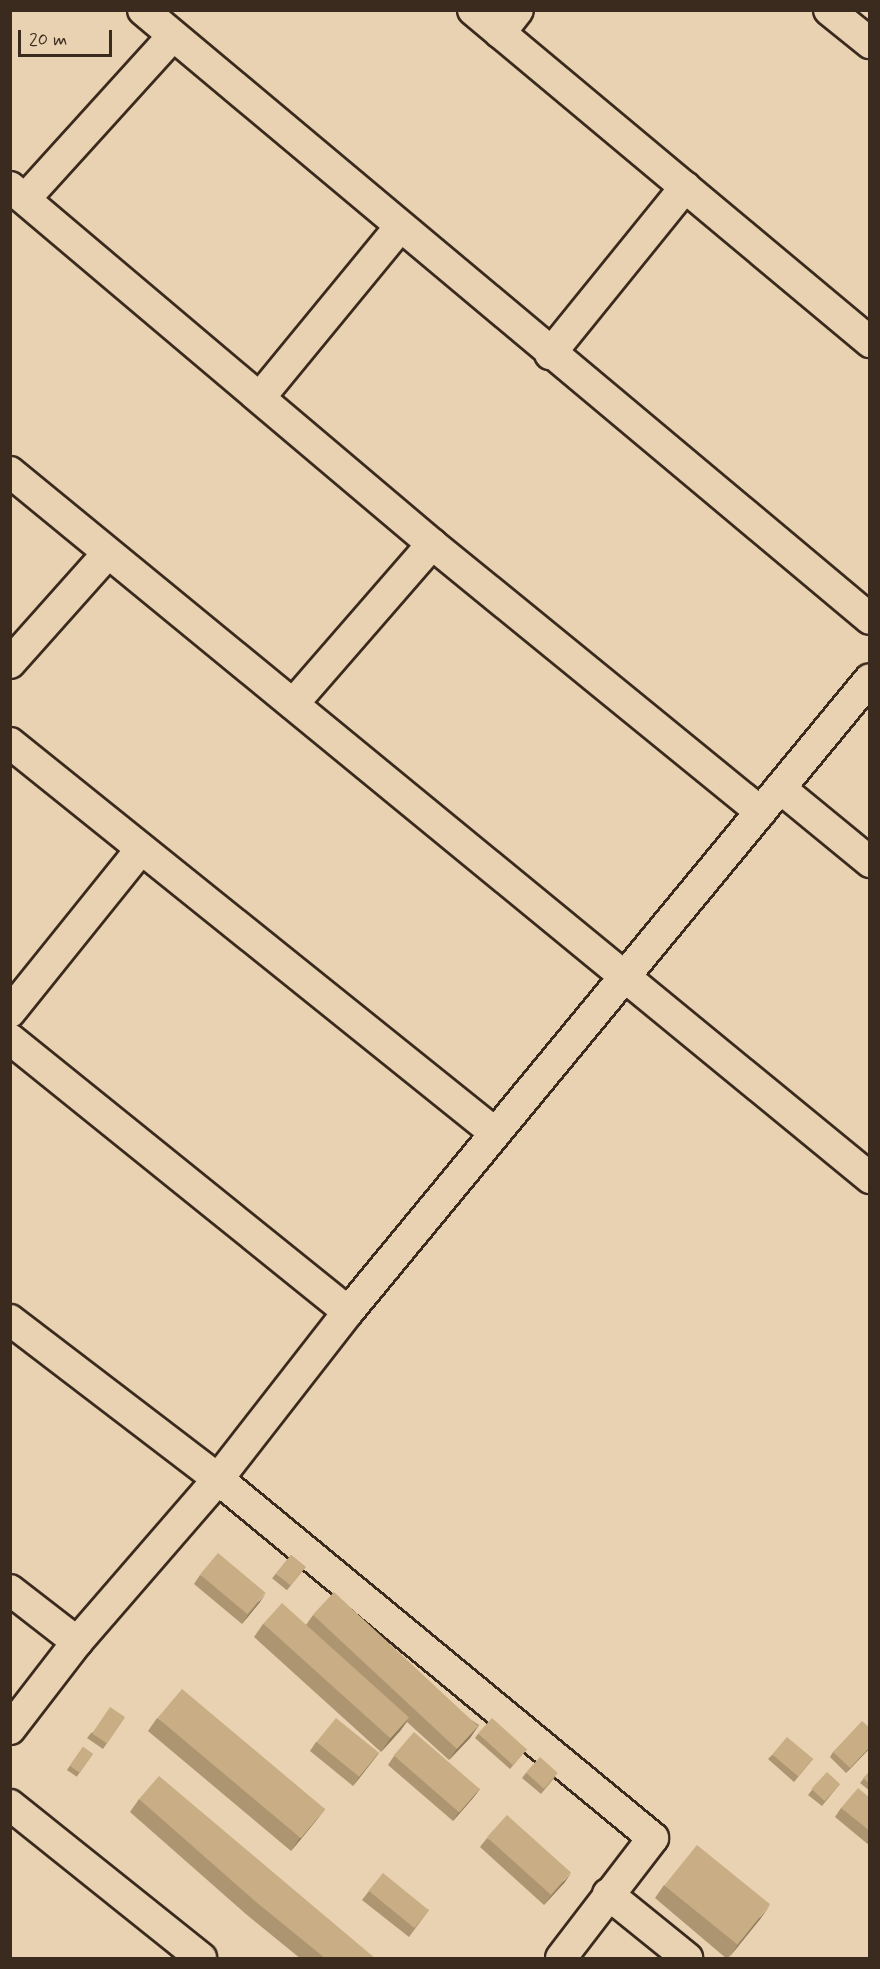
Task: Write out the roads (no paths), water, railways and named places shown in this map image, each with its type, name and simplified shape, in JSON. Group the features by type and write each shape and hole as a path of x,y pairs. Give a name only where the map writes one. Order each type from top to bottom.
{"street":[{"path":"143,10 399,228 870,619"},
{"path":"473,10 509,22 685,188 870,342"},
{"path":"829,10 867,37"},
{"path":"173,36 18,193 261,396 432,544 761,812"},
{"path":"550,354 685,188"},
{"path":"261,396 399,228"},
{"path":"10,472 107,554 870,1178"},
{"path":"293,704 432,544"},
{"path":"10,663 107,554"},
{"path":"10,1729 77,1642 218,1479 348,1312 870,679"},
{"path":"10,743 495,1133"},
{"path":"780,788 870,862"},
{"path":"10,1012 141,849"},
{"path":"10,1039 348,1312"},
{"path":"10,1320 218,1479 652,1838 561,1959"},
{"path":"10,1590 77,1642"},
{"path":"10,1805 201,1959"},
{"path":"608,1894 687,1959"}]}
